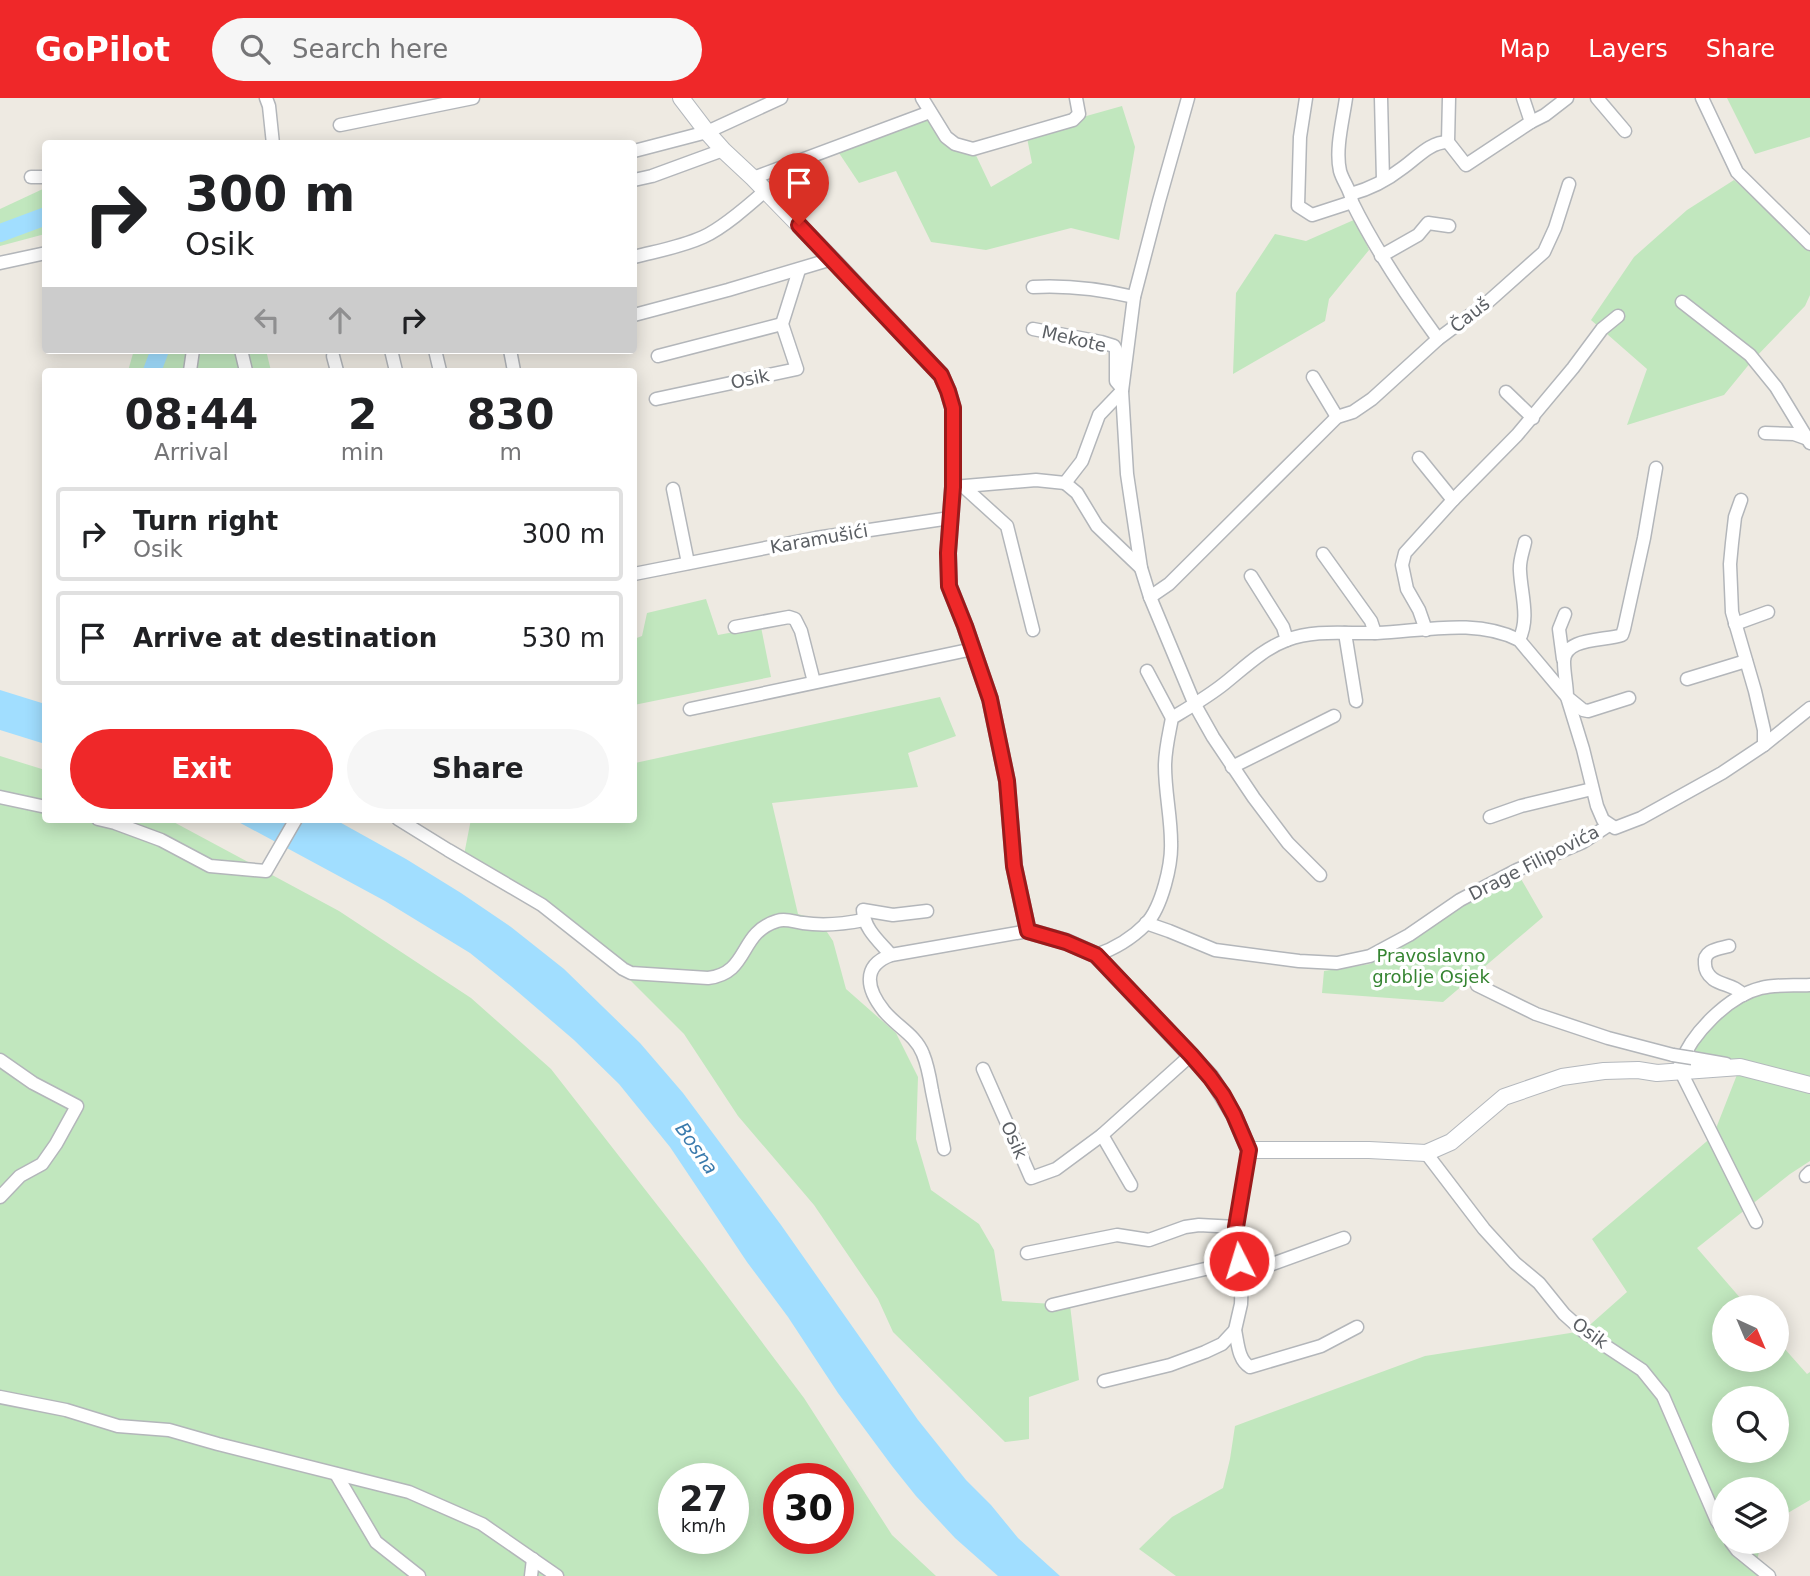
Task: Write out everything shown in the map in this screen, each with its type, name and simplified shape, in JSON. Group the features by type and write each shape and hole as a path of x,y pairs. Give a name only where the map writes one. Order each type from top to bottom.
{"main road":[{"path":"681,98 706,132 941,375 953,408 959,487 950,518 949,586 990,699 1007,781 1014,866 1028,931 1066,942 1096,955 1210,1077 1234,1115 1249,1150 1426,1153 1451,1142 1504,1097 1562,1077 1604,1071 1638,1070 1657,1073 1740,1067 1810,1084"}],"street":[{"path":"266,98 273,140"},
{"path":"340,125 473,98"},
{"path":"637,150 706,132 780,98"},
{"path":"922,98 946,137 956,144 973,149 1073,120 1079,114 1076,98"},
{"path":"1188,98 1135,298 1122,390 1127,474 1141,568 1150,597 1195,705 1232,767 1287,843 1320,875"},
{"path":"1306,98 1300,137 1298,206 1312,215 1383,180 1426,149 1448,142"},
{"path":"1346,98 1339,142 1340,170 1351,198 1381,256 1438,339"},
{"path":"1381,98 1383,180"},
{"path":"1449,98 1448,142 1466,165 1567,98"},
{"path":"1523,98 1531,122"},
{"path":"1597,98 1625,131"},
{"path":"1702,98 1737,172 1810,244"},
{"path":"753,178 930,112"},
{"path":"637,179 723,150"},
{"path":"31,177 42,177"},
{"name":"Čauš","path":"1150,597 1169,584 1337,417 1353,412 1372,399 1438,339 1489,301 1544,252 1569,184"},
{"path":"637,256 706,236 765,191"},
{"path":"1381,256 1418,235 1428,223 1449,226"},
{"path":"0,263 42,254"},
{"path":"637,314 832,260"},
{"path":"658,356 782,324 799,270"},
{"path":"1033,286 1063,285 1099,289 1135,298"},
{"path":"1682,302 1755,361 1776,387 1809,441"},
{"path":"1426,630 1407,589 1402,565 1405,553 1533,418 1602,329 1618,316"},
{"name":"Osik","path":"656,399 797,369 782,324"},
{"name":"Mekote","path":"1033,329 1114,346 1116,381 1122,390"},
{"path":"333,356 336,368"},
{"path":"1313,377 1337,417"},
{"path":"1065,483 1082,461 1099,415 1122,390"},
{"path":"1506,392 1533,418"},
{"path":"1765,433 1794,434 1809,441"},
{"path":"1419,458 1453,500"},
{"path":"1563,659 1566,652 1581,643 1603,638 1613,639 1622,635 1644,538 1656,468"},
{"path":"959,487 1023,480 1065,483 1077,493 1097,526 1141,568"},
{"path":"959,487 1007,526 1033,631"},
{"path":"673,489 688,563"},
{"path":"1741,500 1735,517 1730,564 1732,612 1755,691 1764,730 1764,745"},
{"name":"Karamušići","path":"637,573 816,538 950,518"},
{"path":"1172,718 1195,705 1254,659 1287,640 1314,634 1457,628 1484,630 1519,640 1525,608 1520,563 1525,542"},
{"path":"1323,554 1371,621 1375,633"},
{"path":"1251,576 1283,627 1287,640"},
{"path":"1735,624 1768,612"},
{"name":"Drage Filipovića","path":"1565,614 1559,629 1567,697 1603,820 1615,828 1641,818 1722,772 1764,745 1810,708"},
{"path":"735,627 789,617 795,619 801,631 814,682"},
{"path":"1345,633 1356,701"},
{"name":"Drage Filipovića","path":"1519,640 1567,697"},
{"path":"690,709 973,649"},
{"path":"1687,679 1746,661"},
{"path":"1096,955 1111,950 1146,923 1152,916 1169,871 1171,845 1165,766 1172,718 1147,671"},
{"path":"1567,697 1588,711 1629,698"},
{"path":"1232,767 1334,716"},
{"path":"1490,817 1521,806 1592,789"},
{"path":"0,797 42,806"},
{"path":"116,823 162,840 210,866 266,871 294,823"},
{"path":"404,823 542,905 623,970 631,972 708,978 718,976 738,963 751,937 776,921 838,925 864,920"},
{"name":"Drage Filipovića","path":"1146,923 1215,950 1337,963 1370,956 1409,935 1460,900 1505,876 1583,842 1609,825"},
{"path":"891,955 868,928 863,910 892,915 927,911"},
{"path":"944,1149 923,1053 913,1038 884,1011 872,990 870,980 873,966 879,959 891,955 1028,931"},
{"path":"1729,946 1715,949 1708,954 1704,961 1706,971 1714,980 1739,990 1743,995"},
{"path":"1477,985 1536,1014 1608,1038 1672,1055 1740,1067"},
{"path":"1756,1222 1679,1072 1684,1053 1703,1026 1743,995 1762,987 1810,985"},
{"name":"Osik","path":"983,1069 1031,1178 1056,1169 1102,1135 1191,1055"},
{"path":"0,1060 33,1083 77,1106 42,1164 20,1176 0,1197"},
{"path":"1102,1135 1131,1185"},
{"path":"1249,1150 1236,1227 1242,1275 1241,1304 1235,1330 1244,1364 1250,1367 1321,1346 1357,1327"},
{"name":"Osik","path":"1426,1153 1484,1229 1515,1263 1539,1283 1564,1314 1583,1331 1642,1370 1663,1396 1712,1509"},
{"path":"1027,1253 1117,1236 1149,1240 1199,1224 1236,1227"},
{"path":"1242,1275 1344,1238"},
{"path":"1052,1305 1239,1261"},
{"path":"1104,1381 1170,1365 1205,1352 1222,1344 1235,1330"},
{"path":"0,1397 66,1410 118,1426 169,1430 409,1492 482,1524 557,1576"},
{"path":"336,1474 376,1542 419,1576"},
{"path":"1742,1554 1769,1576"},
{"path":"531,1576 533,1559"}],"green space":[{"path":"1727,98 1810,98 1810,137 1755,154"},
{"path":"1122,106 1135,147 1119,240 1071,228 986,250 931,242 896,171 859,183 839,153 930,112 947,137 973,149 991,187 1032,163 1026,133"},
{"path":"1734,180 1810,246 1810,295 1805,306 1751,362 1724,395 1627,425 1647,369 1591,320 1634,257 1687,210"},
{"path":"42,189 42,235 0,246 0,209"},
{"path":"1356,219 1369,250 1329,299 1325,321 1233,374 1236,293 1275,234 1306,241"},
{"path":"133,354 267,354 270,368 129,368"},
{"path":"706,599 718,635 761,627 771,677 637,704 637,638 642,636 647,613"},
{"path":"940,697 956,736 908,753 918,787 772,803 798,914 819,920 833,941 846,989 896,1033 918,1077 916,1139 931,1190 979,1224 994,1250 1002,1301 1070,1305 1079,1380 1029,1397 1029,1439 1005,1442 893,1332 878,1299 814,1205 738,1116 684,1034 622,972 540,901 464,855 470,823 637,823 637,763"},
{"path":"0,756 42,769 42,823 175,823 339,911 471,998 551,1069 804,1398 846,1463 763,1463 763,1554 854,1554 854,1476 892,1535 936,1576 0,1576"},
{"name":"Pravoslavno groblje Osjek","path":"1517,872 1543,917 1443,1002 1322,993 1324,971 1370,964"},
{"path":"1810,985 1810,1161 1697,1248 1738,1295 1712,1295 1712,1372 1789,1372 1789,1354 1807,1374 1810,1372 1810,1500 1789,1512 1789,1477 1712,1477 1712,1554 1758,1554 1756,1566 1762,1576 1176,1576 1139,1549 1172,1517 1223,1488 1235,1426 1425,1356 1583,1331 1627,1292 1592,1239 1713,1136 1740,1067 1684,1053 1743,995"}],"water":[{"path":"0,690 42,703 42,743 0,730"},
{"name":"Bosna","path":"240,823 341,823 461,893 511,927 564,969 640,1043 683,1093 781,1225 918,1420 966,1480 1018,1538 1060,1576 998,1576 955,1538 892,1466 838,1393 670,1147 619,1084 574,1040 470,953 385,901"}],"waterway":[{"path":"0,233 42,217"},
{"path":"153,368 158,354"}],"route":[{"path":"799,225 941,375 948,391 953,408 954,450 948,553 949,586 990,699 1007,781 1014,866 1028,931 1066,942 1096,955 1191,1055 1223,1095 1249,1150 1236,1227 1239,1261"}]}
